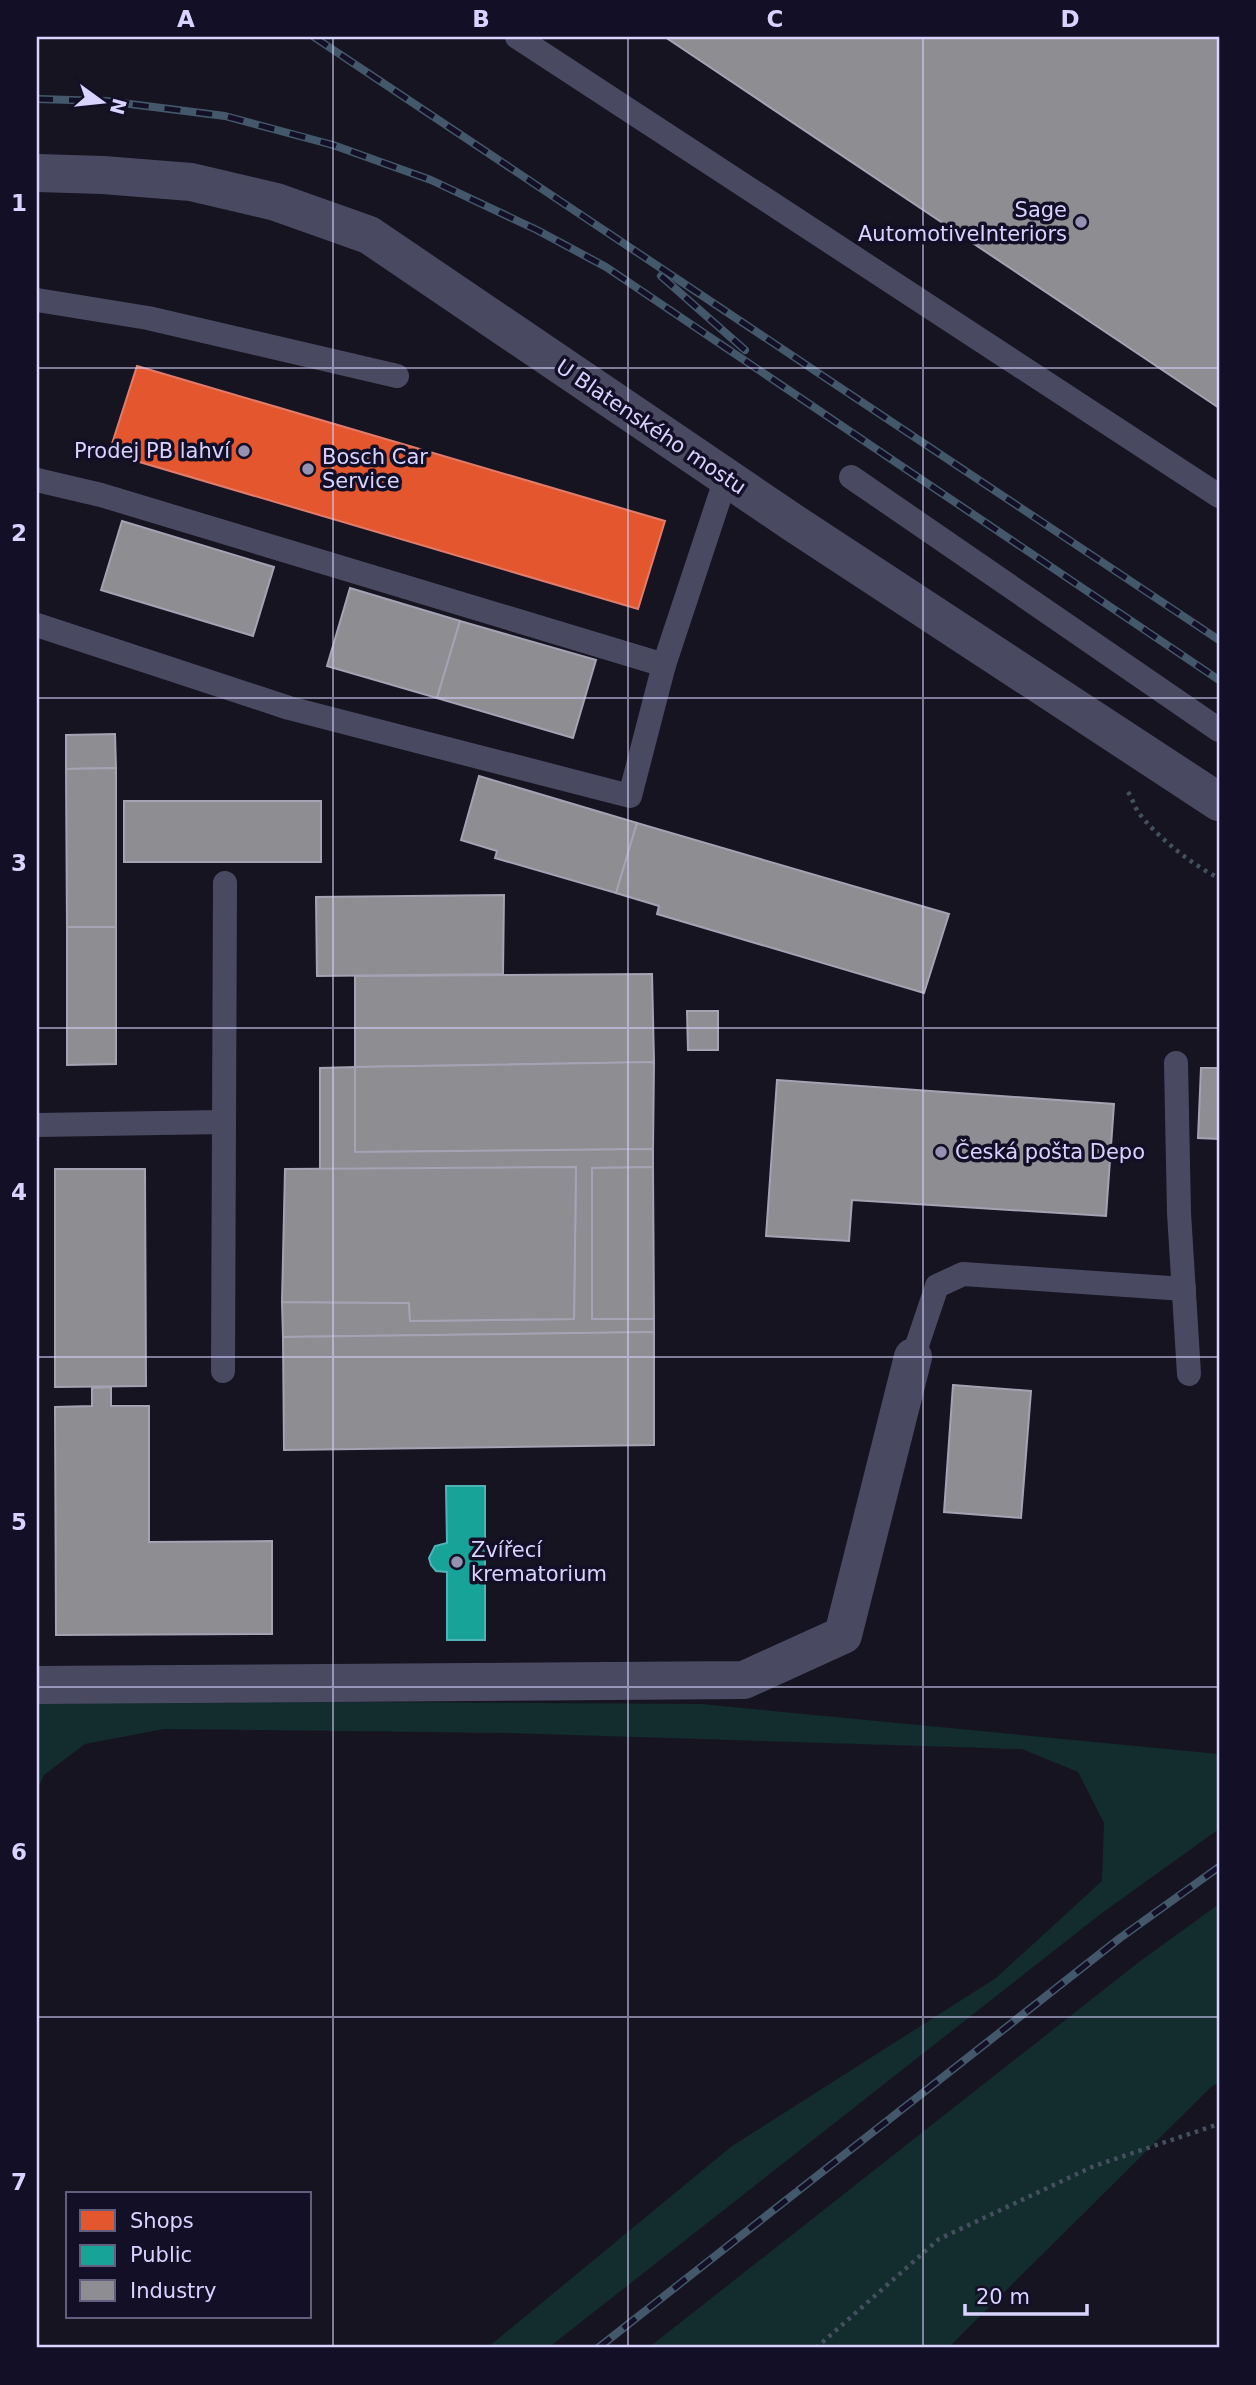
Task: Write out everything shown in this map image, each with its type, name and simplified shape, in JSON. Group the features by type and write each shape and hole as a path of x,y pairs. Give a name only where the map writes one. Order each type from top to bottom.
{"street":[{"name":"U Blatenského mostu","path":"37,173 103,174 191,182 276,202 369,235 726,478 1219,802"},
{"path":"37,1685 744,1679 843,1635 913,1357"}],"lane":[{"path":"517,37 1219,496"},
{"path":"37,300 148,318 397,376"},
{"path":"851,477 1219,730"},
{"path":"37,625 289,708 630,796 664,665 726,478"},
{"path":"37,480 101,495 664,665"},
{"path":"223,1371 225,883"},
{"path":"1176,1063 1179,1213 1189,1374"},
{"path":"37,1125 224,1122"},
{"path":"913,1357 937,1286 962,1274 1184,1289"}],"path":[{"path":"816,2348 939,2239 1094,2166 1219,2124"}],"green space":[{"path":"37,1700 701,1704 1219,1754 1219,1829 1102,1913 548,2348 487,2348 732,2146 996,1978 1102,1881 1104,1823 1078,1772 1022,1749 507,1733 164,1729 85,1744 44,1775 37,1790"},
{"path":"1219,1904 1219,2082 948,2348 648,2348 1139,1962"}],"building: Shops":[{"path":"137,366 665,521 638,609 109,453"}],"building: Public":[{"name":"Zvířecí krematorium","path":"446,1486 485,1486 485,1640 447,1640 447,1572 436,1571 429,1558 435,1546 447,1543"}],"building: Industry":[{"name":"Sage AutomotiveInteriors","path":"665,37 1219,37 1219,408"},
{"path":"122,521 274,567 253,636 101,590"},
{"path":"350,588 460,621 437,698 327,666"},
{"path":"460,621 596,660 573,738 437,698"},
{"path":"115,734 116,768 66,769 66,735"},
{"path":"116,768 116,927 67,927 66,769"},
{"path":"479,776 637,823 616,893 495,858 497,851 461,840"},
{"path":"124,801 321,801 321,862 124,862"},
{"path":"637,823 949,914 924,993 657,914 659,906 616,893"},
{"path":"504,895 503,974 317,976 316,897"},
{"path":"67,927 116,927 116,1064 67,1065"},
{"path":"652,974 654,1062 355,1067 355,976"},
{"path":"687,1011 718,1011 718,1050 688,1050"},
{"path":"654,1062 653,1149 355,1152 355,1067"},
{"path":"355,1067 355,1152 653,1149 653,1167 592,1168 592,1319 654,1319 654,1332 283,1337 282,1302 409,1303 410,1321 574,1319 576,1167 320,1170 320,1068"},
{"path":"1201,1068 1219,1068 1219,1139 1198,1138"},
{"name":"Česká pošta Depo","path":"777,1080 1114,1104 1106,1216 852,1200 849,1241 766,1236"},
{"path":"576,1167 574,1319 410,1321 409,1303 282,1302 285,1169"},
{"path":"653,1167 654,1319 592,1319 592,1168"},
{"path":"55,1169 145,1169 146,1386 55,1387"},
{"path":"654,1332 654,1445 284,1450 283,1337"},
{"path":"953,1385 1031,1391 1021,1518 944,1512"},
{"path":"111,1387 111,1406 149,1406 149,1542 272,1541 272,1634 56,1635 55,1407 92,1406 92,1388"}],"railway":[{"path":"314,37 1219,640"},
{"path":"37,99 106,101 225,116 333,145 431,180 537,230 606,267 1219,680"},
{"path":"661,276 745,350"},
{"path":"598,2348 1120,1938 1219,1867"}],"place":[{"name":"Sage AutomotiveInteriors","path":"1081,222"},
{"name":"Prodej PB lahví","path":"244,451"},
{"name":"Bosch Car Service","path":"308,469"},
{"name":"Česká pošta Depo","path":"941,1152"},
{"name":"Zvířecí krematorium","path":"457,1562"}]}
